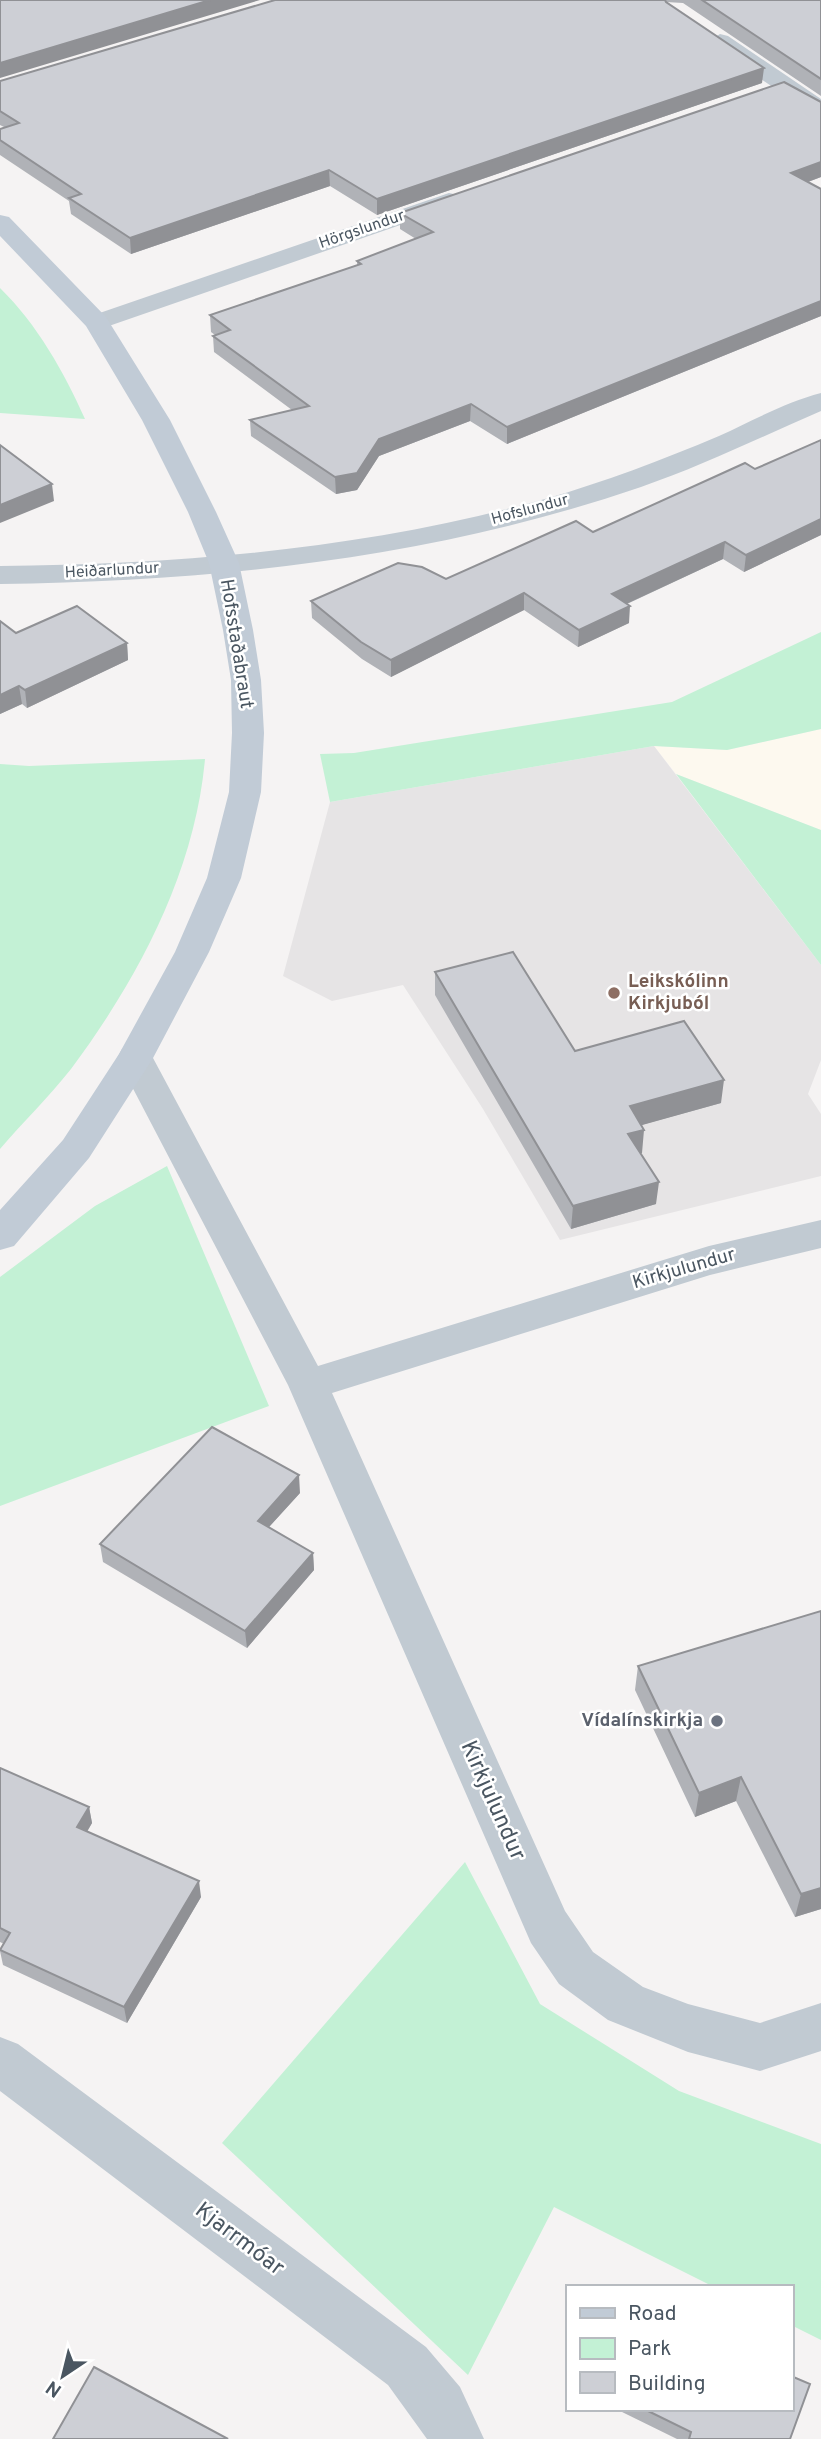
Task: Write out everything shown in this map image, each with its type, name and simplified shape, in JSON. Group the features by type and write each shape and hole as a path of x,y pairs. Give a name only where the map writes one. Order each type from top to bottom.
{"street":[{"path":"696,25 821,108"},
{"path":"762,93 786,85"},
{"name":"Hörgslundur","path":"97,321 468,194"},
{"name":"Hofsstaðabraut","path":"0,222 97,321 162,432 202,512 224,563 246,680 248,733 245,792 224,878 192,952 135,1058 76,1149 0,1236"},
{"name":"Hofslundur","path":"224,563 337,551 503,518 630,481 821,401"},
{"name":"Heiðarlundur","path":"0,575 99,573 224,563"},
{"name":"Kirkjulundur","path":"135,1058 308,1385 548,1927 576,1968 626,2004 688,2028 760,2047 821,2027"},
{"name":"Kirkjulundur","path":"308,1385 696,1265 821,1234"},
{"name":"Kjarrmóar","path":"0,2062 407,2366 440,2407 456,2439"}],"shaded area":[{"path":"821,729 821,830 676,774 654,746 727,750"},
{"name":"Leikskólinn Kirkjuból","path":"654,746 821,965 821,1060 808,1094 821,1114 821,1176 560,1240 483,1109 403,985 332,1001 283,976 330,802"}],"green space":[{"path":"0,288 26,317 48,349 85,419 0,413"},
{"path":"821,632 821,729 727,750 654,746 330,802 320,754 354,753 672,702"},
{"path":"205,759 199,801 176,883 140,961 96,1034 71,1069 0,1149 0,764 29,766"},
{"path":"676,774 821,830 821,965"},
{"path":"167,1166 269,1406 0,1506 0,1277 95,1206"},
{"path":"465,1862 540,2004 679,2091 821,2144 821,2340 793,2326 793,2285 710,2285 554,2207 468,2375 222,2143"}],"building":[{"path":"0,0 210,0 0,63"},
{"path":"275,0 665,0 764,68 377,199 329,170 130,238 69,198 81,194 0,140 0,129 19,123 0,111 0,81"},
{"path":"702,0 821,0 821,79"},
{"path":"784,82 821,102 821,162 791,173 821,189 821,301 507,427 471,404 379,439 357,473 335,477 250,420 309,406 213,336 230,330 210,315 361,264 357,261 433,232 400,213"},
{"path":"821,440 821,519 746,555 725,542 612,594 630,606 579,630 524,593 391,660 361,642 311,601 398,563 422,567 446,579 576,521 593,532 745,463 755,469"},
{"path":"0,445 52,484 0,505"},
{"path":"77,606 127,643 25,690 19,686 0,695 0,621 16,633"},
{"path":"513,952 575,1051 684,1021 724,1080 630,1106 644,1130 628,1134 659,1182 573,1206 435,972"},
{"path":"212,1427 299,1475 258,1521 313,1553 245,1631 100,1544"},
{"path":"821,1611 821,1888 801,1894 741,1777 699,1793 638,1666"},
{"path":"0,1768 89,1807 77,1827 199,1881 124,2007 0,1950 10,1933 0,1928"},
{"path":"94,2367 228,2439 53,2439"},
{"path":"793,2377 810,2384 790,2439 689,2439 691,2432 648,2411 793,2411"}],"place":[{"name":"Leikskólinn Kirkjuból","path":"614,993"},
{"name":"Vídalínskirkja","path":"717,1721"}]}
